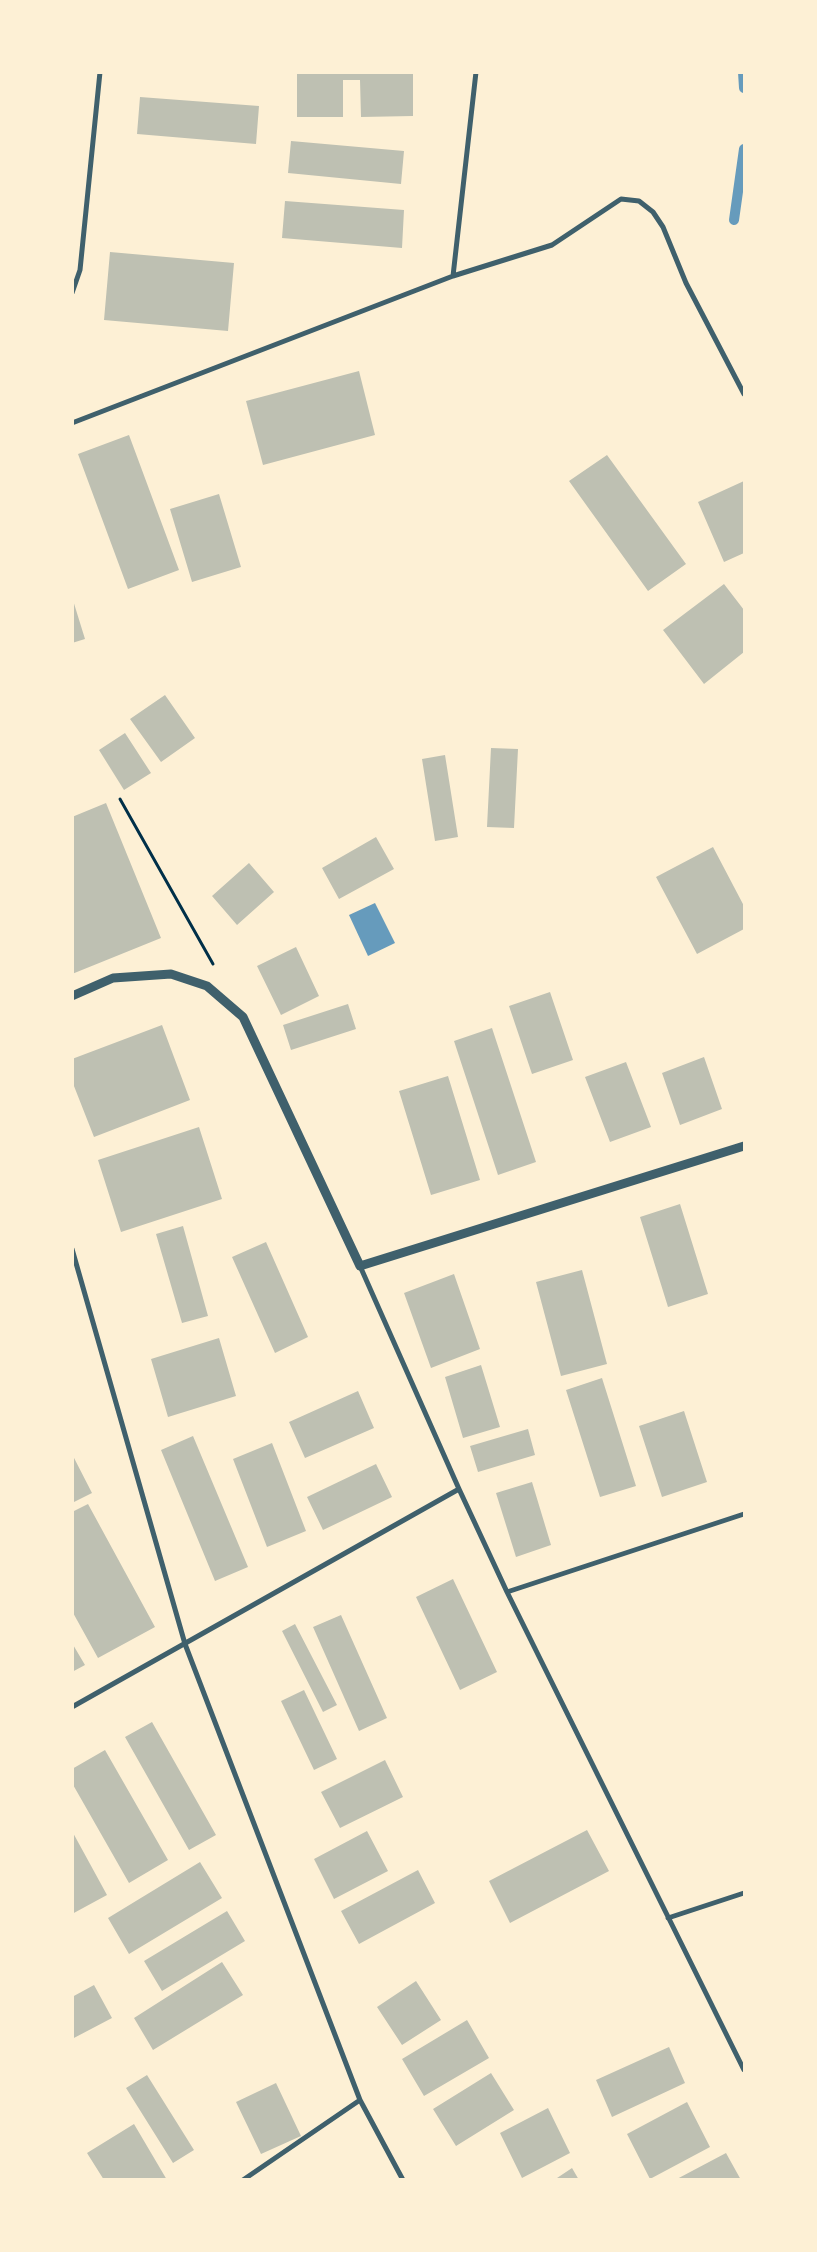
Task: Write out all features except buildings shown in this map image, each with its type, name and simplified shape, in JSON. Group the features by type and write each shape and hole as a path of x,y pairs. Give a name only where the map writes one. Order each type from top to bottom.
{"street":[{"path":"72,293 80,270 100,72"},
{"path":"452,276 476,72"},
{"path":"72,424 452,276 552,244 621,199 639,201 653,212 663,227 686,283 744,394"},
{"path":"72,996 113,978 171,974 207,986 243,1017 360,1266 507,1592 744,2070"},
{"path":"360,1266 744,1146"},
{"path":"72,1248 185,1644 360,2100 403,2180"},
{"path":"72,1707 459,1489"},
{"path":"507,1592 744,1514"},
{"path":"668,1918 744,1894"},
{"path":"243,2180 360,2100"}],"path":[{"path":"120,799 215,967"}],"water":[{"path":"375,903 395,943 368,956 349,915"}],"waterway":[{"path":"743,72 744,88"},
{"path":"734,220 744,149"}]}
